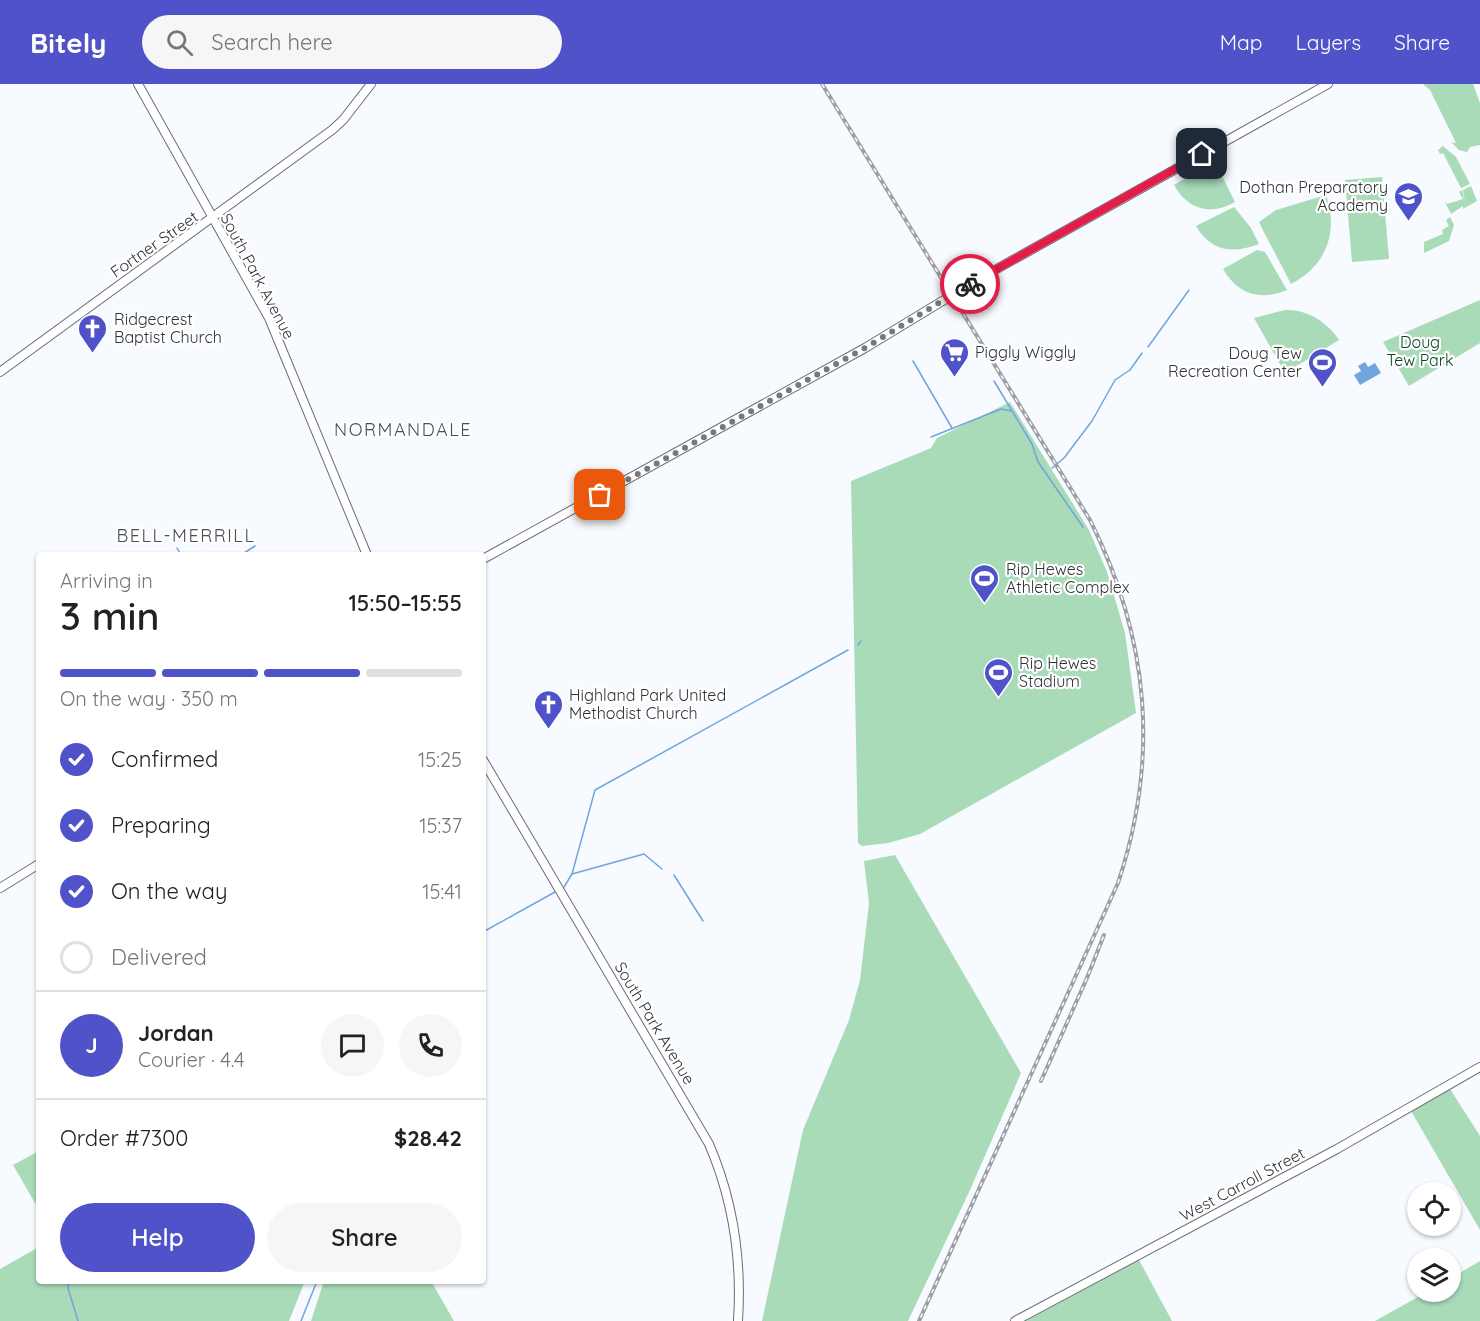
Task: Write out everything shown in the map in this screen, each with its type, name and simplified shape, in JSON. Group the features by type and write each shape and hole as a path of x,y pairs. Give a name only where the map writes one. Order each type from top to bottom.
{"street":[{"name":"South Park Avenue","path":"138,84 269,318 367,552"},
{"name":"Fortner Street","path":"0,372 213,219 332,130 343,120 371,84"},
{"path":"486,557 855,353 977,280 1328,84"},
{"name":"South Park Avenue","path":"486,765 709,1144 722,1177 734,1220 740,1274 738,1321"},
{"path":"0,888 36,866"},
{"name":"West Carroll Street","path":"1015,1321 1337,1149 1480,1067"}],"green space":[{"path":"1423,84 1473,84 1480,103 1480,145 1470,147 1467,152 1459,150 1451,142 1456,143 1430,90"},
{"path":"1443,146 1456,157 1470,184 1461,188 1443,153 1440,154 1438,150"},
{"path":"1212,163 1216,164 1235,202 1217,209 1201,208 1186,200 1174,185"},
{"path":"1382,177 1389,259 1352,262 1345,180"},
{"path":"1471,186 1477,201 1451,214 1444,200 1447,204 1463,199 1459,192 1462,190 1465,203 1463,190"},
{"path":"1326,195 1331,222 1326,247 1313,268 1291,284 1259,222 1276,210"},
{"path":"1234,207 1251,228 1259,244 1232,250 1216,246 1202,235 1196,226"},
{"path":"1450,217 1454,225 1449,241 1424,253 1424,242 1443,234 1442,230 1449,226 1446,220"},
{"path":"1257,250 1265,252 1287,290 1259,295 1243,290 1229,278 1223,269"},
{"name":"Doug Tew Park","path":"1480,300 1480,343 1409,386 1383,342"},
{"path":"1285,310 1309,314 1329,328 1339,340 1285,373 1254,318"},
{"name":"Rip Hewes Athletic Complex","path":"1010,402 1089,530 1107,572 1125,633 1136,713 920,834 888,843 862,846 858,843 851,481 931,448 937,438"},
{"path":"895,855 1021,1073 970,1190 908,1321 762,1321 803,1130 849,1020 860,980 869,903 864,861"},
{"path":"1450,1089 1480,1136 1480,1230 1461,1197 1461,1182 1452,1182 1411,1111"},
{"path":"36,1153 36,1205 13,1165"},
{"path":"36,1249 36,1284 304,1284 289,1321 0,1321 0,1269"},
{"path":"1139,1260 1172,1321 1026,1321"},
{"path":"1480,1261 1480,1321 1375,1321 1409,1302 1461,1302 1461,1272"},
{"path":"323,1284 433,1284 454,1321 311,1321"}],"water":[{"path":"1365,362 1368,367 1375,363 1381,373 1360,385 1354,375 1361,371 1358,366"}],"waterway":[{"path":"1148,347 1189,290"},
{"path":"1052,468 1064,458 1092,421 1115,380 1130,370 1142,353"},
{"path":"913,361 952,428"},
{"path":"994,381 1032,444 1038,462 1083,527"},
{"path":"931,437 1001,409 1011,411"},
{"path":"246,552 255,546"},
{"path":"177,548 179,552"},
{"path":"858,645 861,641"},
{"path":"564,887 572,874 595,790 848,650"},
{"path":"572,874 644,854 662,869"},
{"path":"674,875 703,921"},
{"path":"486,930 555,892"},
{"path":"69,1284 78,1321"},
{"path":"301,1321 316,1284"}],"railway":[{"path":"822,84 1090,520 1110,564 1125,609 1136,653 1142,698 1143,744 1140,790 1131,836 1118,883 919,1321"},
{"path":"1041,1081 1104,935"}],"way so far":[{"path":"600,495 865,348 970,284"}],"place":[{"name":"Dothan Preparatory Academy","path":"1409,222"},
{"name":"Ridgecrest Baptist Church","path":"93,354"},
{"name":"Piggly Wiggly","path":"954,378"},
{"name":"Doug Tew Recreation Center","path":"1323,388"},
{"name":"Rip Hewes Athletic Complex","path":"985,604"},
{"name":"Rip Hewes Stadium","path":"998,698"},
{"name":"Highland Park United Methodist Church","path":"548,730"}],"district":[{"name":"NORMANDALE","path":"403,429"},
{"name":"BELL-MERRILL","path":"186,535"}],"route":[{"path":"970,284 1202,154"}]}
